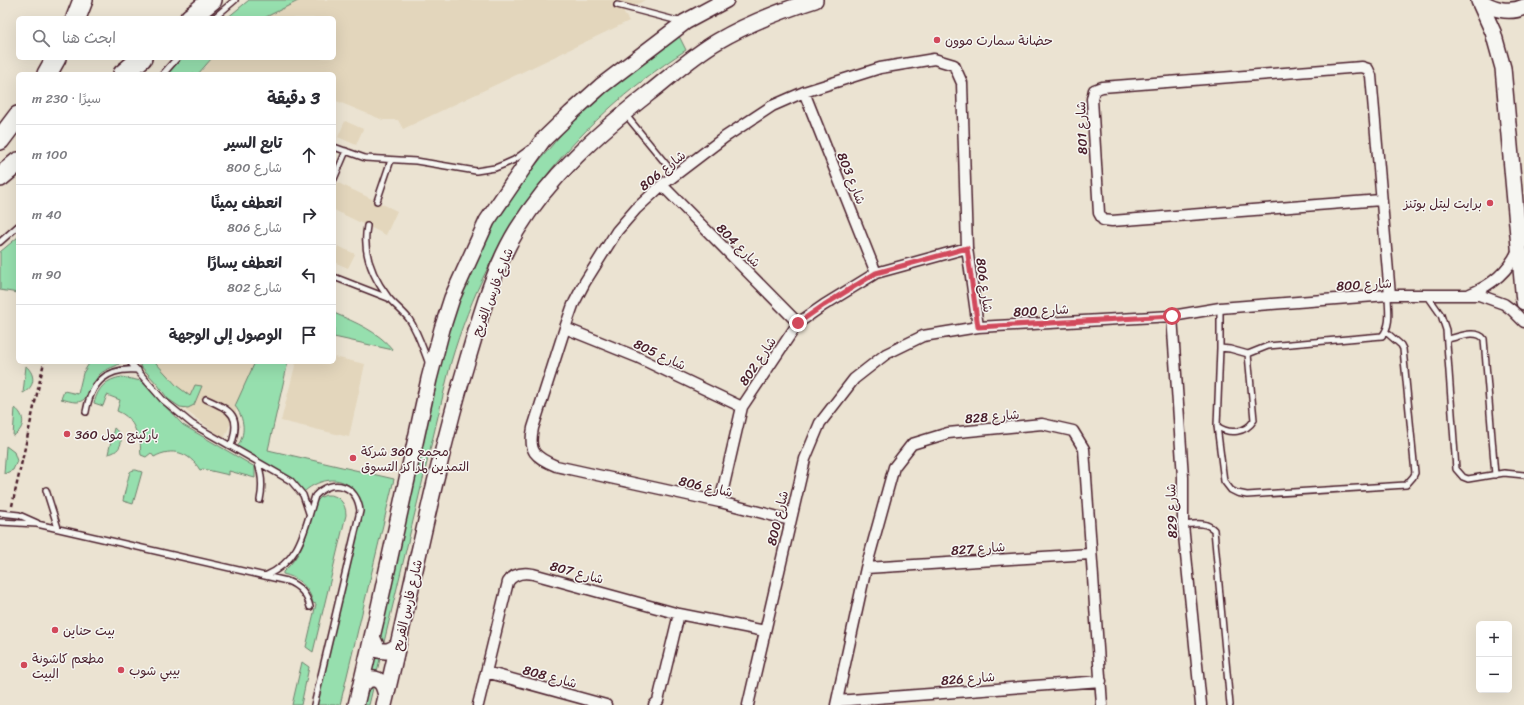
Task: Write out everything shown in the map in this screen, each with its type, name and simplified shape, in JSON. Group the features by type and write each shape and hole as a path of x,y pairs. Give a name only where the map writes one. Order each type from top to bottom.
{"highway":[{"path":"77,16 83,0"},
{"path":"192,16 212,0"},
{"path":"47,72 55,60"},
{"path":"125,72 140,60"},
{"path":"0,140 16,119"},
{"path":"0,177 16,164"}],"street":[{"name":"شارع فارس الفريح","path":"356,705 431,369 452,298 487,221 544,140 601,86 685,22 726,0"},
{"name":"شارع فارس الفريح","path":"385,701 436,478 458,390 482,313 501,261 517,230 550,184 583,150 624,113 688,61 740,29 815,0"},
{"path":"1479,0 1492,8 1506,10 1524,7"},
{"path":"1479,0 1493,32 1503,68 1524,302"},
{"name":"شارع 806","path":"790,520 720,502 556,466 541,459 533,449 530,441 533,428 573,305 585,282 617,231 636,210 662,185 675,175 725,137 772,106 804,92 880,68 934,59 954,64 962,83 967,248 978,327"},
{"name":"شارع 801","path":"1381,200 1112,221 1103,220 1099,213 1092,99 1094,90 1102,87 1362,67 1368,70 1370,76 1381,200 1389,295"},
{"name":"شارع 803","path":"804,92 876,273"},
{"name":"شارع 804","path":"662,185 798,323"},
{"name":"شارع 800","path":"1470,294 1481,290 1500,276 1508,268 1519,247"},
{"name":"شارع 802","path":"720,502 742,407 798,323 876,273 967,248"},
{"name":"شارع 800","path":"748,705 805,459 820,423 854,379 886,354 923,336 978,327 1172,316 1220,308 1389,295 1470,294 1488,297 1504,304 1524,322"},
{"name":"شارع 829","path":"1172,316 1183,476 1183,525 1201,705"},
{"name":"شارع 805","path":"565,328 638,357 742,407"},
{"name":"شارع 828","path":"836,703 866,568 894,467 912,444 948,433 1042,424 1073,432 1084,449 1090,554 1102,705"},
{"name":"شارع 827","path":"866,568 1090,554"},
{"name":"شارع 807","path":"478,705 508,582 510,578 520,573 533,574 679,614 765,630"},
{"path":"654,705 658,701 679,614"},
{"path":"372,637 378,650 386,652 398,646"},
{"name":"شارع 808","path":"486,672 606,705"},
{"path":"360,687 369,679 378,679 382,683 385,701"},
{"name":"شارع 826","path":"836,703 1100,681"}],"lane":[{"path":"216,16 235,0"},
{"path":"617,5 685,22"},
{"path":"165,72 175,60"},
{"path":"624,113 675,175"},
{"path":"336,148 365,158 416,161 464,170 486,170 514,160 544,140"},
{"path":"336,175 346,151"},
{"path":"377,201 392,160"},
{"path":"367,226 365,243 368,261 376,279 388,298 403,312 415,329 431,369"},
{"path":"0,242 16,228"},
{"path":"336,278 388,298"},
{"path":"1427,294 1441,315 1448,338 1456,469 1468,479 1513,473 1524,475"},
{"path":"1220,348 1248,354 1268,346 1382,336 1386,332 1388,324 1389,295"},
{"path":"1220,308 1217,426 1224,481 1231,490 1247,495 1406,485 1413,477 1415,473 1403,349 1401,345 1386,332"},
{"path":"1448,338 1476,334 1482,336 1484,339 1495,475"},
{"path":"1217,426 1227,431 1241,431 1250,427 1254,420 1248,354"},
{"path":"132,364 149,386 192,424 291,481 303,496 310,514"},
{"path":"86,412 91,393 97,383 105,376 115,371 126,369 138,370"},
{"path":"206,399 230,411 235,420 235,434 231,446"},
{"path":"258,461 262,484 260,500"},
{"path":"265,576 284,566 297,549 315,496 328,487 335,486 350,490 356,496 360,511 314,705"},
{"path":"46,490 58,528"},
{"path":"0,513 25,517 37,524"},
{"path":"0,522 37,524 58,528 265,576 294,584 305,593 310,607"},
{"path":"1183,525 1205,524 1214,530 1230,705"}],"path":[{"path":"10,514 44,364"}],"shaded area":[{"path":"298,0 645,0 623,12 629,21 403,129 398,120 383,120 336,101 336,72 201,72 211,60 336,60 336,16 267,16"},
{"path":"345,121 363,129 356,145 338,137"},
{"path":"336,182 397,211 386,235 336,211"},
{"path":"338,246 355,254 348,268 336,263 336,251"},
{"path":"336,357 365,364 349,437 281,421 295,364 336,364"},
{"name":"باركينج مول 360","path":"135,364 256,364 224,439 173,401"}],"green space":[{"path":"249,0 300,0 268,16 229,16"},
{"path":"679,36 686,50 644,79 606,112 571,147 540,184 512,225 488,268 468,313 451,362 369,705 354,705 450,320 488,235 510,199 529,173 563,132 606,90"},
{"path":"176,60 210,60 200,72 166,72"},
{"path":"16,239 16,293 0,290 0,252"},
{"path":"336,314 374,333 393,350 336,337"},
{"path":"89,364 119,364 100,374 84,399 74,402 61,399 64,391 78,394 83,373"},
{"path":"139,364 157,364 177,386 190,396 195,385 202,386 194,405 188,408 180,407 168,399 158,385"},
{"path":"254,364 288,364 268,450 394,479 340,705 316,705 361,518 356,497 348,485 335,480 321,482 303,493 288,477 281,472 237,447 242,437 243,426 241,416 235,406"},
{"path":"26,366 33,377 33,381 30,388 23,393"},
{"path":"122,377 141,381 183,425 255,467 255,478 229,471 229,475 203,469 200,470 191,459 180,453 167,452 154,457 151,453 146,457 141,455 140,442 130,420 122,413 117,411 120,400 107,395 103,406 94,403 100,389 107,382"},
{"path":"15,408 19,411 23,422 20,430 13,436"},
{"path":"114,428 120,436 121,444 117,450 108,454"},
{"path":"6,446 14,452 17,461 13,470 4,474"},
{"path":"132,470 142,472 133,504 123,501 130,472"},
{"path":"326,495 334,496 343,503 346,515 313,652 306,647 316,604 313,603 309,593 302,584 294,578 283,574 283,572 301,549 315,503 321,497"},
{"path":"302,662 309,667 301,705 292,705"}],"place":[{"name":"حضانة سمارت موون","path":"937,40"},
{"name":"برايت ليتل بوتنز","path":"1490,203"},
{"name":"باركينج مول 360","path":"67,434"},
{"name":"مجمع 360 شركة التمدين لمراكز التسوق","path":"353,458"},
{"name":"بيت حناين","path":"55,630"},
{"name":"مطعم كاشونة البيت","path":"24,665"},
{"name":"بيبي شوب","path":"121,670"}],"route":[{"path":"798,323 876,273 967,248 978,327 1172,316"}]}
